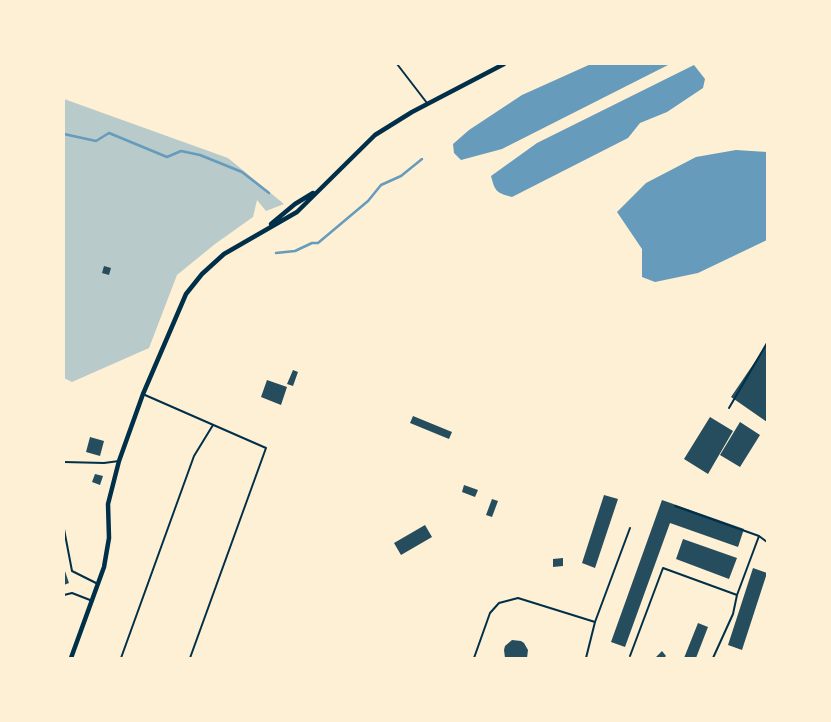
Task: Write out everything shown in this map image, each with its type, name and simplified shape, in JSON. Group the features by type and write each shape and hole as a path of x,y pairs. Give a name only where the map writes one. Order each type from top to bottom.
{"street":[{"path":"71,658 104,567 109,538 108,504 118,461 142,394 186,294 202,274 224,254 297,212 375,135 427,103 504,64"}],"lane":[{"path":"397,64 427,103"},
{"path":"729,408 767,343"},
{"path":"142,394 266,448 190,658"},
{"path":"121,658 194,456 213,425"},
{"path":"64,462 104,463 118,461"},
{"path":"674,506 759,536 767,542"},
{"path":"586,658 595,622 630,528"},
{"path":"64,529 72,571 99,584"},
{"path":"713,658 733,614 737,595 759,536"},
{"path":"630,656 663,568 737,595"},
{"path":"64,595 72,593 93,601"},
{"path":"474,658 490,613 499,603 518,598 595,622"}],"shaded area":[{"path":"64,99 228,158 284,204 266,211 257,200 253,217 215,244 177,275 149,348 72,382 64,378"}],"water":[{"path":"591,64 670,64 502,149 461,160 454,153 453,144 469,130 522,95"},
{"path":"694,65 705,79 703,88 667,112 640,123 628,138 512,197 495,189 491,176 537,143"},
{"path":"736,150 767,152 767,240 698,273 655,282 642,277 642,249 617,212 646,183 696,157"}],"building":[{"path":"104,266 111,268 109,275 102,273"},
{"path":"767,344 767,422 731,397"},
{"path":"293,370 298,372 293,386 287,384"},
{"path":"267,380 287,387 281,405 261,397"},
{"path":"413,416 452,432 449,439 410,423"},
{"path":"710,417 733,431 708,474 684,459"},
{"path":"740,422 760,435 740,467 720,455"},
{"path":"90,437 104,441 100,456 86,452"},
{"path":"95,474 103,476 100,485 92,482"},
{"path":"464,485 478,490 475,497 462,492"},
{"path":"604,495 618,499 595,568 582,563"},
{"path":"492,499 498,501 492,517 486,515"},
{"path":"662,500 744,529 738,547 670,523 625,647 611,642"},
{"path":"425,525 432,537 401,555 394,543"},
{"path":"683,539 737,558 729,579 676,559"},
{"path":"563,558 563,566 553,567 553,559"},
{"path":"64,568 69,583 64,585"},
{"path":"753,568 767,573 742,650 728,645"},
{"path":"698,623 708,627 696,658 684,658"},
{"path":"512,640 524,643 528,650 527,658 505,658 505,646"},
{"path":"662,651 666,656 664,658 657,658 656,657"}],"waterway":[{"path":"64,134 96,141 109,133 167,157 181,151 200,155 242,172 269,193"},
{"path":"276,253 295,251 312,243 318,243 368,201 381,185 401,176 422,159"}]}
